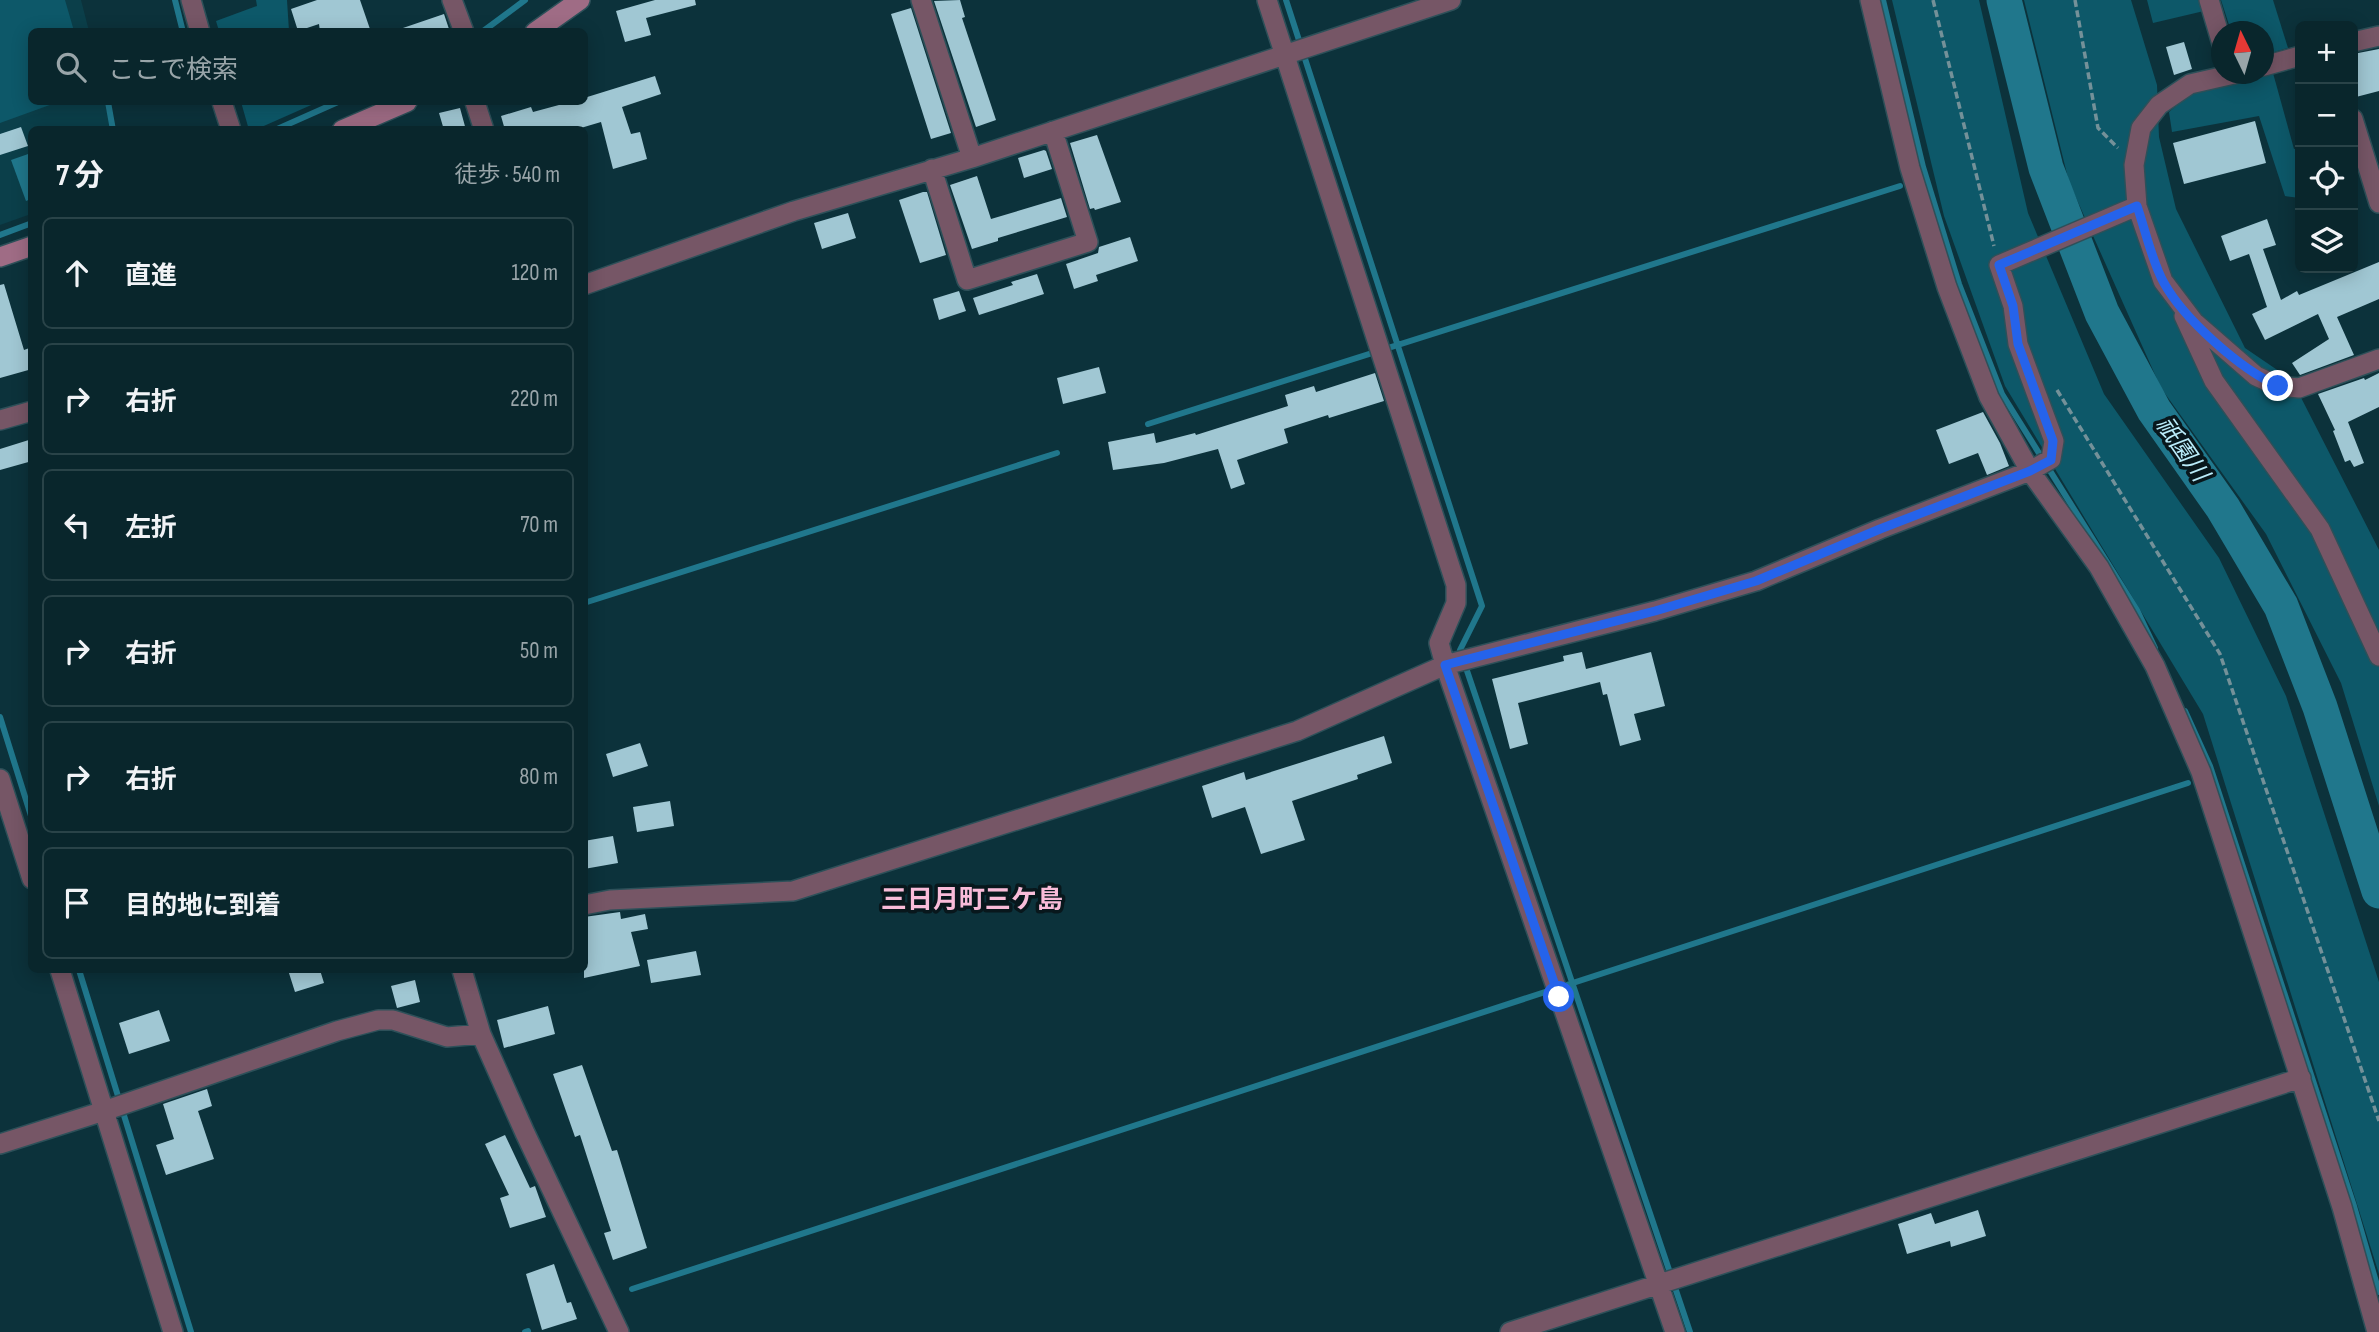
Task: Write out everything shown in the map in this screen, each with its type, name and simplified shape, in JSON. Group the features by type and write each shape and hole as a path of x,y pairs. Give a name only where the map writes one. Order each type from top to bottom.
{"main road":[{"path":"542,28 580,0"},
{"path":"351,126 400,105"},
{"path":"0,257 28,247"}],"street":[{"path":"191,0 199,28"},
{"path":"452,0 462,28"},
{"path":"921,0 972,158"},
{"path":"1267,0 1456,585 1456,603 1439,643 1445,665 1675,1332"},
{"path":"588,284 794,211 972,158 1451,0"},
{"path":"1870,0 1910,168 1947,286 1989,397 2030,471 2099,566 2160,678 2202,772 2342,1207 2377,1332"},
{"path":"2209,0 2215,21"},
{"path":"2358,41 2379,36"},
{"path":"2274,63 2295,57"},
{"path":"2211,80 2190,85 2159,104 2140,128 2134,165 2137,206 2162,281 2194,322 2256,376 2278,386 2299,388 2379,359"},
{"path":"223,105 230,126"},
{"path":"476,105 483,126"},
{"path":"932,170 967,280 1088,242 1053,131"},
{"path":"2358,135 2379,203"},
{"path":"588,904 610,900 793,891 1297,731 1445,665 1655,611 1756,581 2030,471 2051,460 2053,441 2018,344 2013,306 1999,265 2137,206"},
{"path":"2177,303 2214,381 2320,529 2379,656"},
{"path":"0,420 28,412"},
{"path":"0,779 28,866"},
{"path":"61,973 173,1332"},
{"path":"463,973 481,1034 620,1332"},
{"path":"0,1144 337,1031 378,1020 393,1020 447,1037 481,1034"},
{"path":"1510,1332 2301,1077"}],"path":[{"path":"1933,0 1999,265"},
{"path":"2075,0 2098,128 2134,165"},
{"path":"2056,387 2220,654 2379,1121"}],"shaded area":[{"path":"0,0 81,0 88,28 28,28 28,105 106,105 110,126 28,126 28,215 0,225"},
{"path":"0,0 65,0 73,28 28,28 28,105 50,105 0,123"},
{"path":"256,0 287,0 289,28 218,28 216,21 257,6"},
{"path":"1892,0 1979,0 2028,213 2104,394 2219,558 2286,696 2379,982 2379,1274 2203,714 2005,386 1944,216"},
{"path":"2024,0 2131,0 2157,85 2159,137 2176,209 2245,348 2292,380 2379,550 2379,806 2341,683 2266,534 2161,388 2069,182"},
{"path":"2147,0 2201,0 2204,11 2153,23"},
{"path":"2221,0 2273,0 2288,48 2274,52 2274,21 2228,21"},
{"path":"2274,77 2295,149 2295,197 2285,196 2259,116 2172,132 2169,112 2191,93 2228,84 2274,84"},
{"path":"242,105 311,105 264,126 248,126"},
{"path":"28,154 26,201 11,160"}],"building":[{"path":"317,0 360,0 370,28 320,28 319,24 297,28 291,9"},
{"path":"655,0 695,0 696,5 646,18 651,35 625,42 616,11"},
{"path":"960,0 965,17 962,18 996,120 976,127 934,1"},
{"path":"911,8 951,133 931,139 891,14"},
{"path":"444,14 449,28 403,28"},
{"path":"2184,42 2192,69 2174,75 2166,47"},
{"path":"2379,49 2379,91 2358,96 2358,84 2358,53"},
{"path":"655,76 661,94 622,107 631,134 640,132 647,159 613,169 601,122 588,126 504,126 501,116 531,107 533,112 559,105 588,105 588,97"},
{"path":"460,108 465,126 443,126 439,113"},
{"path":"2255,121 2266,163 2184,184 2173,143"},
{"path":"21,127 28,146 0,155 0,134"},
{"path":"1097,135 1121,202 1095,210 1090,209 1070,143"},
{"path":"1044,150 1052,169 1024,178 1018,158"},
{"path":"977,176 991,219 1061,198 1067,217 998,238 998,241 972,249 950,185"},
{"path":"927,192 946,255 920,263 899,200"},
{"path":"848,213 856,238 822,249 814,223"},
{"path":"2267,219 2276,245 2263,249 2281,300 2297,291 2299,295 2358,273 2379,262 2379,299 2337,317 2354,355 2300,375 2292,363 2329,339 2318,314 2265,340 2252,314 2267,307 2249,254 2230,261 2221,236"},
{"path":"1130,237 1138,261 1096,275 1098,281 1074,289 1066,264 1098,253 1099,247"},
{"path":"1037,274 1044,294 979,315 973,298"},
{"path":"4,284 24,350 28,348 28,370 0,378 0,285"},
{"path":"959,291 966,311 939,320 933,299"},
{"path":"1099,367 1106,393 1063,404 1057,378"},
{"path":"1375,373 1384,401 1284,429 1288,443 1237,460 1245,484 1231,489 1218,449 1164,463 1113,470 1108,442 1154,433 1156,443 1195,433 1196,435 1288,406 1285,395 1314,386 1316,392"},
{"path":"2379,373 2379,407 2348,422 2364,463 2354,467 2350,460 2345,462 2333,431 2335,430 2318,394"},
{"path":"1983,412 2009,466 1987,475 1978,453 1949,464 1936,430"},
{"path":"28,440 28,462 0,470 0,449"},
{"path":"1582,652 1586,669 1651,652 1665,706 1634,714 1641,740 1620,746 1607,694 1603,695 1600,682 1518,703 1528,744 1510,749 1492,679 1564,661 1563,656"},
{"path":"1384,736 1392,763 1357,775 1358,779 1292,801 1305,840 1261,854 1245,807 1212,818 1202,786 1244,772 1246,780"},
{"path":"640,743 648,766 613,777 606,754"},
{"path":"670,801 674,826 637,832 633,807"},
{"path":"613,836 618,863 588,868 588,840"},
{"path":"620,912 621,919 645,914 648,929 631,932 640,966 584,978 584,973 588,973 588,916"},
{"path":"696,951 701,975 651,983 647,960"},
{"path":"289,973 321,973 324,983 295,992"},
{"path":"415,980 420,1002 397,1008 391,986"},
{"path":"548,1006 555,1034 504,1048 497,1020"},
{"path":"159,1010 170,1041 129,1054 119,1023"},
{"path":"582,1065 612,1151 617,1150 647,1248 613,1260 604,1233 611,1231 580,1135 575,1137 553,1074"},
{"path":"207,1089 212,1106 198,1111 214,1159 166,1175 156,1145 174,1139 163,1104"},
{"path":"505,1135 530,1188 535,1186 546,1217 510,1228 500,1198 509,1195 485,1144"},
{"path":"1978,1210 1986,1236 1951,1247 1950,1241 1907,1254 1898,1224 1931,1213 1935,1224"},
{"path":"554,1264 567,1303 571,1302 577,1319 542,1330 526,1274"}],"waterway":[{"path":"175,0 182,28"},
{"path":"487,28 525,0"},
{"path":"1286,0 1482,606 1460,650 1690,1332"},
{"path":"1883,0 1923,167 1959,284 2002,394 2137,610 2155,648"},
{"name":"祇園川","path":"2004,0 2046,168 2102,313 2154,410 2223,508 2281,606 2320,707 2379,891"},
{"path":"109,105 112,126"},
{"path":"284,126 331,105"},
{"path":"1148,424 1900,186"},
{"path":"0,235 28,224"},
{"path":"588,602 1057,453"},
{"path":"2185,711 2210,766 2354,1206 2379,1292"},
{"path":"0,717 28,806"},
{"path":"632,1289 2188,783"},
{"path":"80,973 191,1332"}],"district":[{"name":"三日月町三ケ島","path":"972,900"}],"route":[{"path":"1559,997 1445,665 1655,611 1756,581 2030,471 2051,460 2053,441 2018,344 2013,306 1999,265 2137,206 2162,281 2177,303 2194,322 2256,376 2278,386"}]}
